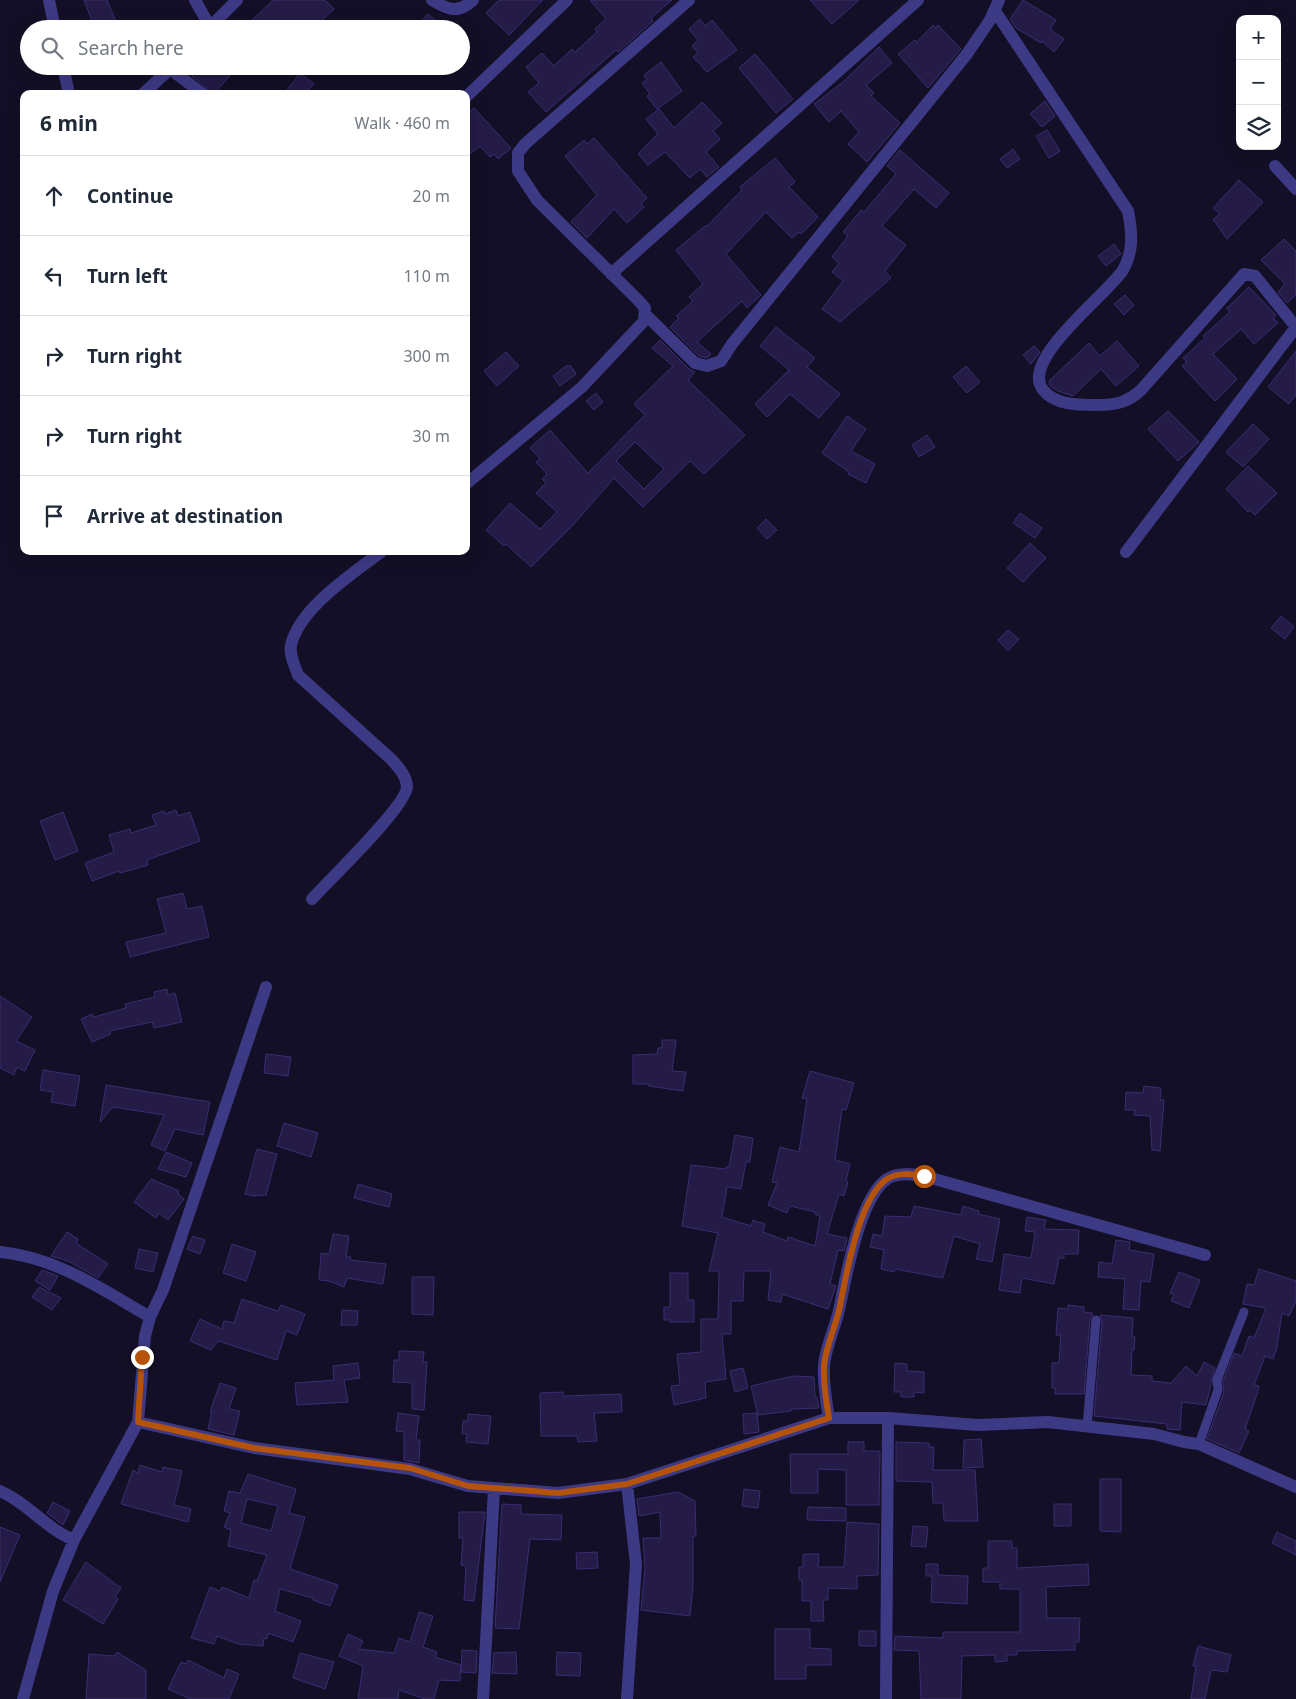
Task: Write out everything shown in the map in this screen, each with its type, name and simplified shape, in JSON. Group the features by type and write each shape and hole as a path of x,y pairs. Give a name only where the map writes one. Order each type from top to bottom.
{"street":[{"path":"49,0 53,20"},
{"path":"195,0 205,20"},
{"path":"217,20 237,0"},
{"path":"432,0 449,10 459,10 473,0"},
{"path":"470,93 568,0"},
{"path":"689,0 525,144 518,153 518,171 538,200 638,300 646,315 695,363 707,366 721,361 967,54 997,5 1128,211 1132,232 1131,245 1122,270 1059,340 1041,363 1038,384 1048,396 1060,402 1085,405 1112,405 1129,400 1141,390 1244,274 1255,276 1296,327 1126,552"},
{"path":"611,274 918,0"},
{"path":"65,75 68,90"},
{"path":"147,90 163,75"},
{"path":"180,75 198,90"},
{"path":"1275,166 1296,189"},
{"path":"470,481 582,387 642,326 646,315"},
{"path":"312,899 383,824 404,798 407,786 403,773 392,760 298,675 292,659 291,646 306,617 326,596 377,555"},
{"path":"23,1699 53,1591 74,1540 138,1422 142,1357 150,1317 163,1290 266,987"},
{"path":"829,1418 824,1386 824,1363 839,1308 848,1263 862,1218 878,1188 887,1179 898,1175 924,1176 1204,1255"},
{"path":"0,1252 19,1254 40,1260 77,1275 150,1317"},
{"path":"138,1422 254,1448 410,1468 468,1486 558,1493 627,1484 829,1418 888,1418 978,1424 1048,1422 1154,1434 1199,1444 1296,1488"},
{"path":"886,1699 888,1418"},
{"path":"627,1484 636,1564 627,1699"},
{"path":"484,1699 494,1488"},
{"path":"0,1491 29,1508 57,1533 74,1540"}],"lane":[{"path":"1199,1444 1218,1390 1217,1380 1244,1312"},
{"path":"1087,1427 1096,1320"}],"building":[{"path":"84,0 107,0 115,20 92,20"},
{"path":"273,0 325,0 334,9 322,20 252,20"},
{"path":"499,0 543,0 509,35 486,13"},
{"path":"590,0 672,0 651,18 653,21 618,52 616,50 546,112 528,92 539,83 526,67 542,53 554,66 572,49 575,52 597,32 595,29 606,19"},
{"path":"810,0 859,0 832,24"},
{"path":"1023,0 1056,20 1050,29 1064,39 1054,52 1042,41 1041,43 1016,28 1010,19"},
{"path":"428,14 435,20 422,20"},
{"path":"700,19 705,26 712,20 737,50 707,72 693,57 698,53 692,46 698,40 689,29"},
{"path":"933,25 936,28 938,25 961,49 928,88 898,54 915,40 917,42"},
{"path":"879,47 892,63 866,85 874,93 871,96 900,123 867,162 848,144 859,132 841,111 829,122 814,104 842,83"},
{"path":"755,54 793,99 776,113 739,68"},
{"path":"661,62 682,91 657,109 647,96 650,94 642,83 647,80 644,75"},
{"path":"230,75 217,90 209,90 192,76"},
{"path":"298,75 303,75 314,84 308,90 287,90"},
{"path":"1045,101 1055,116 1042,127 1030,114"},
{"path":"702,102 722,123 713,131 720,139 706,152 719,167 707,177 700,169 690,178 665,152 648,165 638,154 658,134 646,119 659,109 674,128"},
{"path":"474,108 511,148 498,159 494,154 490,157 480,146 470,154 470,112"},
{"path":"1047,130 1060,151 1049,158 1036,136"},
{"path":"594,138 647,198 641,204 644,207 627,223 614,209 587,238 571,222 597,195 565,156 584,140 587,144"},
{"path":"1013,149 1020,159 1007,168 1000,159"},
{"path":"900,150 949,193 936,208 914,189 882,226 906,245 885,271 891,278 840,322 822,309 843,281 832,272 839,263 832,257 848,236 843,232 861,210 864,212 896,174 887,166"},
{"path":"775,158 795,182 789,187 818,217 801,234 799,232 792,238 766,212 726,254 761,295 747,308 742,301 697,342 711,354 707,358 699,356 670,327 679,318 676,316 693,301 689,297 703,284 676,250 706,227 742,190 740,187"},
{"path":"1239,180 1263,202 1227,239 1213,219 1220,214 1213,208"},
{"path":"1284,239 1296,251 1296,295 1287,303 1278,292 1285,284 1261,260"},
{"path":"1114,244 1121,254 1106,266 1098,256"},
{"path":"1249,287 1276,315 1273,318 1278,323 1254,344 1241,329 1213,354 1237,379 1215,401 1182,366 1187,362 1183,358 1205,338 1203,336 1230,312 1227,308"},
{"path":"1125,295 1134,305 1124,315 1114,304"},
{"path":"776,327 815,358 807,367 840,394 819,418 790,394 767,417 755,404 789,370 760,346"},
{"path":"660,340 689,369 695,372 688,380 745,435 704,474 690,461 643,507 614,478 574,524 531,567 506,544 504,546 486,530 510,503 540,529 557,512 536,493 546,483 542,479 547,474 536,462 540,459 530,448 550,430 588,473 645,415 634,404 673,366 652,348","holes":["635,442 664,469 644,489 616,461"]},
{"path":"1117,341 1139,366 1116,386 1101,369 1073,396 1050,386 1049,381 1089,343 1100,356"},
{"path":"1034,346 1040,352 1031,364 1023,355"},
{"path":"1296,351 1296,395 1289,404 1268,387"},
{"path":"506,352 519,366 497,386 484,371"},
{"path":"566,366 571,366 576,374 560,386 553,376"},
{"path":"966,366 980,382 967,393 953,377"},
{"path":"596,393 603,402 594,410 586,401"},
{"path":"1168,411 1199,442 1178,461 1148,429"},
{"path":"847,416 866,429 851,451 875,464 866,483 848,474 849,472 822,453"},
{"path":"1253,424 1269,439 1243,467 1226,452"},
{"path":"927,435 935,447 919,457 912,445"},
{"path":"1248,466 1277,493 1255,515 1250,510 1248,512 1226,489"},
{"path":"1020,513 1042,528 1035,538 1013,523"},
{"path":"766,519 777,530 767,539 757,528"},
{"path":"1030,543 1046,558 1023,582 1007,568"},
{"path":"1281,616 1294,627 1285,639 1271,628"},
{"path":"1008,630 1019,639 1008,651 998,640"},
{"path":"176,810 178,816 190,812 200,841 147,860 148,865 120,873 119,871 92,881 85,863 114,852 109,835 130,829 131,833 156,825 152,815 164,811 165,814"},
{"path":"63,812 78,851 55,860 40,821"},
{"path":"183,893 187,909 202,906 209,937 130,957 126,942 166,933 157,899"},
{"path":"167,989 168,995 175,993 182,1022 154,1028 152,1022 109,1031 111,1034 92,1042 81,1019 92,1014 94,1017 126,1008 125,1004 155,997 154,992"},
{"path":"0,996 32,1017 16,1041 35,1050 25,1071 17,1067 14,1075 0,1068"},
{"path":"662,1040 676,1040 672,1071 686,1072 683,1091 649,1086 649,1084 633,1084 633,1055 657,1054 658,1048 662,1048"},
{"path":"266,1054 291,1057 288,1076 264,1073"},
{"path":"43,1070 80,1076 75,1106 51,1102 53,1092 40,1090"},
{"path":"810,1071 854,1083 846,1110 842,1109 835,1160 850,1164 846,1181 848,1182 844,1196 839,1194 827,1234 847,1238 844,1251 838,1250 830,1284 836,1286 828,1309 782,1294 781,1302 768,1300 771,1271 744,1271 743,1301 731,1301 731,1334 722,1334 726,1379 705,1382 706,1398 674,1405 671,1386 680,1385 677,1354 701,1352 701,1319 718,1319 719,1271 709,1271 718,1233 682,1226 691,1165 726,1169 726,1167 729,1167 735,1135 753,1138 750,1162 746,1162 741,1189 727,1187 722,1217 751,1226 753,1220 765,1224 763,1232 787,1241 788,1237 815,1246 820,1216 815,1214 815,1212 790,1206 787,1213 768,1205 777,1183 772,1182 780,1147 799,1152 807,1099 802,1098"},
{"path":"106,1085 210,1102 203,1135 175,1129 165,1151 151,1145 164,1115 113,1107 100,1122"},
{"path":"1144,1086 1161,1088 1160,1100 1164,1100 1160,1151 1152,1150 1150,1116 1134,1115 1135,1110 1125,1110 1126,1092 1143,1093"},
{"path":"284,1123 318,1133 311,1157 277,1146"},
{"path":"257,1149 277,1154 266,1195 253,1196 245,1194"},
{"path":"166,1152 192,1163 186,1177 158,1169"},
{"path":"151,1179 179,1191 178,1194 184,1199 168,1220 159,1213 156,1218 134,1202"},
{"path":"358,1184 392,1194 389,1207 354,1198"},
{"path":"914,1206 961,1215 963,1206 979,1211 978,1214 1000,1219 992,1262 976,1259 980,1244 954,1236 943,1278 895,1269 894,1272 881,1269 884,1250 870,1247 873,1234 882,1236 885,1216 911,1217"},
{"path":"1027,1217 1046,1220 1044,1229 1079,1230 1078,1254 1064,1254 1064,1258 1059,1258 1054,1284 1022,1278 1020,1293 999,1290 1004,1254 1031,1258 1035,1232 1025,1231"},
{"path":"67,1232 78,1239 76,1243 108,1264 98,1278 68,1261 51,1256"},
{"path":"333,1234 349,1236 346,1257 351,1257 350,1260 386,1264 383,1284 347,1278 344,1287 329,1281 319,1280 321,1253 329,1254"},
{"path":"193,1236 205,1240 200,1254 187,1249"},
{"path":"1116,1240 1130,1242 1129,1250 1154,1254 1150,1282 1141,1281 1139,1310 1123,1309 1125,1279 1098,1277 1099,1262 1112,1264"},
{"path":"232,1244 256,1252 246,1281 223,1273"},
{"path":"139,1249 158,1253 153,1272 135,1268"},
{"path":"1259,1269 1296,1281 1296,1301 1289,1316 1282,1313 1277,1347 1273,1359 1265,1356 1254,1385 1259,1386 1245,1429 1249,1431 1239,1453 1207,1439 1224,1392 1223,1381 1234,1353 1242,1356 1249,1336 1254,1338 1266,1308 1243,1304 1247,1284 1254,1285"},
{"path":"42,1270 58,1276 50,1290 35,1281"},
{"path":"1179,1272 1200,1280 1189,1308 1171,1301 1174,1295 1170,1293"},
{"path":"670,1273 688,1273 688,1300 694,1300 694,1322 670,1322 670,1320 664,1320 664,1307 670,1307"},
{"path":"412,1277 434,1277 433,1315 412,1314"},
{"path":"39,1287 61,1298 52,1310 32,1297"},
{"path":"242,1299 278,1311 281,1305 305,1314 297,1335 286,1331 277,1360 218,1341 211,1350 190,1341 200,1319 222,1329 224,1321 234,1323"},
{"path":"1068,1305 1084,1307 1084,1312 1092,1313 1093,1315 1090,1319 1084,1394 1055,1394 1055,1388 1052,1388 1052,1363 1059,1363 1061,1335 1056,1335 1058,1308 1068,1309"},
{"path":"342,1310 358,1311 357,1325 341,1325"},
{"path":"1100,1315 1133,1318 1132,1337 1135,1337 1134,1350 1132,1350 1131,1375 1152,1376 1152,1381 1171,1383 1186,1366 1197,1376 1204,1362 1215,1368 1206,1405 1182,1402 1180,1430 1167,1429 1167,1424 1094,1416 1102,1321"},
{"path":"399,1351 424,1352 423,1362 427,1362 424,1410 412,1409 412,1383 393,1382 394,1360 399,1360"},
{"path":"358,1363 360,1378 344,1380 348,1402 297,1405 295,1383 334,1380 333,1366"},
{"path":"895,1363 907,1364 907,1371 924,1372 924,1393 914,1392 914,1397 901,1397 901,1392 894,1392"},
{"path":"743,1368 748,1388 735,1392 730,1371"},
{"path":"793,1376 814,1377 815,1397 817,1397 819,1408 791,1409 791,1411 758,1415 751,1386"},
{"path":"220,1383 236,1388 229,1409 240,1411 234,1435 208,1429 212,1412 210,1412"},
{"path":"563,1392 563,1396 621,1394 622,1412 594,1413 597,1441 578,1442 577,1436 541,1436 540,1393"},
{"path":"398,1413 419,1416 416,1440 420,1440 419,1463 404,1460 404,1432 396,1431"},
{"path":"757,1413 759,1432 744,1434 743,1414"},
{"path":"468,1414 491,1416 488,1444 466,1442 467,1434 462,1434 463,1421 468,1421"},
{"path":"981,1439 983,1467 963,1468 964,1440"},
{"path":"848,1442 864,1442 864,1451 880,1451 879,1505 846,1505 846,1470 818,1469 818,1493 791,1493 790,1454 848,1454"},
{"path":"896,1442 929,1443 929,1447 934,1447 933,1470 975,1470 978,1521 944,1521 943,1503 933,1503 932,1482 896,1481"},
{"path":"140,1465 162,1472 163,1467 182,1471 174,1505 191,1509 188,1522 121,1504 133,1470 138,1473"},
{"path":"248,1474 296,1489 289,1513 305,1517 290,1569 338,1585 330,1606 313,1600 313,1598 280,1589 275,1611 301,1621 293,1642 268,1633 267,1639 264,1638 263,1646 238,1644 217,1636 214,1644 191,1638 210,1587 220,1591 222,1587 249,1598 254,1580 257,1581 267,1555 228,1546 231,1530 224,1527 230,1513 224,1511 229,1491 240,1493","holes":["247,1499 278,1506 271,1531 241,1523"]},
{"path":"1100,1479 1121,1479 1121,1532 1100,1531"},
{"path":"744,1489 760,1491 758,1508 742,1506"},
{"path":"678,1492 695,1501 696,1536 693,1536 693,1585 690,1616 641,1610 645,1567 643,1538 661,1538 660,1512 639,1516 637,1499"},
{"path":"53,1502 70,1511 63,1525 47,1513"},
{"path":"502,1504 521,1505 521,1514 562,1515 561,1540 530,1539 519,1629 495,1628"},
{"path":"1054,1504 1071,1504 1071,1526 1054,1526"},
{"path":"808,1507 846,1508 846,1521 807,1520"},
{"path":"459,1512 485,1512 474,1601 464,1600 466,1566 461,1565 463,1538 459,1538"},
{"path":"847,1522 879,1524 878,1575 857,1576 857,1589 828,1588 828,1600 823,1600 824,1621 811,1621 811,1601 802,1601 802,1580 799,1580 799,1567 803,1567 803,1554 819,1554 818,1567 844,1567"},
{"path":"913,1526 928,1527 926,1547 911,1546"},
{"path":"0,1527 20,1535 0,1582"},
{"path":"1277,1532 1296,1541 1296,1555 1272,1543"},
{"path":"988,1541 1012,1541 1012,1548 1017,1548 1017,1568 1088,1564 1089,1585 1046,1587 1047,1618 1080,1618 1079,1642 1075,1642 1075,1650 1017,1651 1017,1655 1007,1655 1007,1661 995,1662 995,1655 962,1656 961,1699 921,1699 919,1651 894,1650 895,1636 943,1638 943,1632 1020,1632 1020,1589 1000,1589 1000,1582 983,1582 983,1568 988,1568"},
{"path":"597,1552 598,1568 577,1569 576,1553"},
{"path":"86,1562 121,1588 115,1597 118,1599 103,1624 63,1600"},
{"path":"926,1564 938,1564 938,1575 968,1576 967,1604 931,1602 932,1576 926,1576"},
{"path":"419,1612 433,1616 423,1647 437,1652 435,1657 461,1665 460,1681 439,1680 434,1699 425,1699 399,1690 398,1699 358,1699 363,1666 339,1656 348,1634 363,1641 359,1649 394,1653 399,1638 410,1642"},
{"path":"775,1629 810,1629 810,1648 831,1649 831,1665 806,1665 806,1679 775,1679"},
{"path":"859,1631 876,1631 876,1646 859,1646"},
{"path":"1198,1646 1231,1655 1227,1672 1211,1670 1205,1699 1191,1699 1196,1666 1193,1666"},
{"path":"462,1650 477,1651 476,1673 461,1672"},
{"path":"117,1652 146,1670 146,1699 86,1699 89,1654 114,1656"},
{"path":"516,1652 517,1674 492,1673 494,1653"},
{"path":"557,1652 581,1653 580,1676 556,1675"},
{"path":"300,1653 334,1662 325,1689 293,1678"},
{"path":"188,1660 224,1678 227,1669 239,1674 229,1699 190,1699 168,1689 181,1662 186,1664"}],"route":[{"path":"142,1357 138,1422 254,1448 410,1468 468,1486 558,1493 627,1484 737,1446 829,1418 824,1386 824,1363 839,1308 848,1263 862,1218 878,1188 887,1179 898,1175 924,1176"}]}
